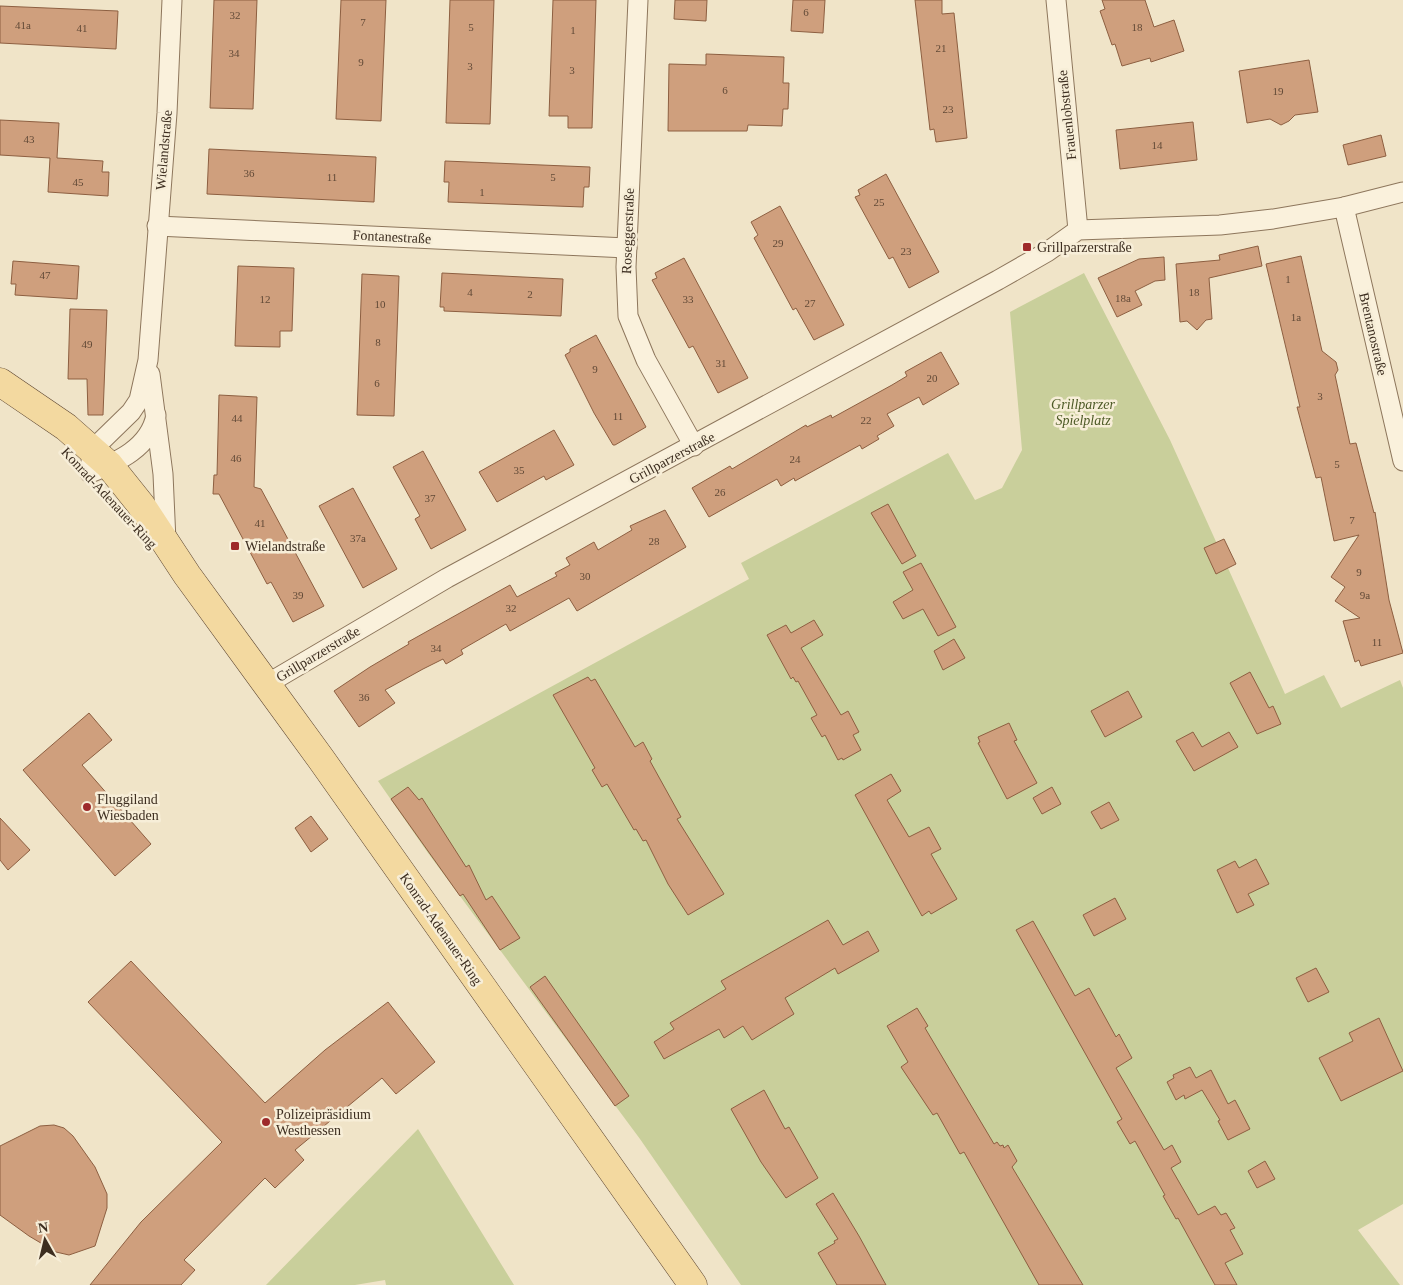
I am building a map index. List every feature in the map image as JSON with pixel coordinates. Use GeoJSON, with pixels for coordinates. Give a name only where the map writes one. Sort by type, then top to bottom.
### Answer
{"type":"FeatureCollection","features":[{"type":"Feature","properties":{"kind":"main road","name":"Konrad-Adenauer-Ring"},"geometry":{"type":"LineString","coordinates":[[7,388],[48,433],[97,463],[141,505],[187,576],[267,684],[693,1285]]}},
{"type":"Feature","properties":{"kind":"main road","name":"Konrad-Adenauer-Ring"},"geometry":{"type":"LineString","coordinates":[[97,463],[120,505],[155,549],[187,576]]}},
{"type":"Feature","properties":{"kind":"street","name":"Wielandstraße"},"geometry":{"type":"LineString","coordinates":[[97,463],[135,407],[144,386],[148,360],[167,113],[172,0]]}},
{"type":"Feature","properties":{"kind":"street","name":"Roseggerstraße"},"geometry":{"type":"LineString","coordinates":[[638,0],[627,248],[626,287],[628,316],[646,360],[694,446]]}},
{"type":"Feature","properties":{"kind":"street","name":"Frauenlobstraße"},"geometry":{"type":"LineString","coordinates":[[1056,0],[1078,230]]}},
{"type":"Feature","properties":{"kind":"street"},"geometry":{"type":"LineString","coordinates":[[1078,230],[1220,225],[1273,219],[1344,207],[1403,192]]}},
{"type":"Feature","properties":{"kind":"street","name":"Brentanostraße"},"geometry":{"type":"LineString","coordinates":[[1344,207],[1403,461]]}},
{"type":"Feature","properties":{"kind":"street","name":"Fontanestraße"},"geometry":{"type":"LineString","coordinates":[[157,226],[627,248]]}},
{"type":"Feature","properties":{"kind":"street","name":"Grillparzerstraße"},"geometry":{"type":"LineString","coordinates":[[267,684],[447,578],[1006,276],[1047,252],[1078,230]]}},
{"type":"Feature","properties":{"kind":"street","name":"Wielandstraße"},"geometry":{"type":"LineString","coordinates":[[148,360],[156,416],[166,541]]}},
{"type":"Feature","properties":{"kind":"street"},"geometry":{"type":"LineString","coordinates":[[97,463],[146,440],[156,416]]}},
{"type":"Feature","properties":{"kind":"green space","name":"Grillparzer Spielplatz"},"geometry":{"type":"Polygon","coordinates":[[[1084,273],[1170,440],[1285,694],[1324,675],[1341,708],[1400,680],[1403,688],[1403,1204],[1358,1230],[1400,1285],[741,1285],[640,1139],[428,853],[378,781],[749,579],[741,563],[948,453],[975,500],[1002,488],[1022,450],[1010,312],[1084,273]]]}},
{"type":"Feature","properties":{"kind":"green space"},"geometry":{"type":"Polygon","coordinates":[[[418,1129],[514,1285],[386,1285],[385,1280],[355,1285],[266,1285],[418,1129]]]}},
{"type":"Feature","properties":{"kind":"building"},"geometry":{"type":"Polygon","coordinates":[[[214,0],[257,0],[253,109],[210,108],[214,0]]]}},
{"type":"Feature","properties":{"kind":"building"},"geometry":{"type":"Polygon","coordinates":[[[341,0],[386,0],[381,121],[336,119],[341,0]]]}},
{"type":"Feature","properties":{"kind":"building"},"geometry":{"type":"Polygon","coordinates":[[[450,0],[494,0],[490,124],[446,123],[450,0]]]}},
{"type":"Feature","properties":{"kind":"building"},"geometry":{"type":"Polygon","coordinates":[[[553,0],[596,0],[592,128],[568,128],[568,116],[549,116],[553,0]]]}},
{"type":"Feature","properties":{"kind":"building"},"geometry":{"type":"Polygon","coordinates":[[[675,0],[707,0],[706,21],[674,19],[675,0]]]}},
{"type":"Feature","properties":{"kind":"building"},"geometry":{"type":"Polygon","coordinates":[[[793,0],[825,0],[823,33],[791,31],[793,0]]]}},
{"type":"Feature","properties":{"kind":"building"},"geometry":{"type":"Polygon","coordinates":[[[915,0],[942,0],[942,14],[954,13],[967,138],[936,142],[934,129],[930,130],[915,0]]]}},
{"type":"Feature","properties":{"kind":"building"},"geometry":{"type":"Polygon","coordinates":[[[1102,0],[1145,0],[1154,27],[1174,20],[1184,51],[1151,62],[1150,58],[1122,66],[1115,44],[1112,45],[1100,11],[1105,9],[1102,0]]]}},
{"type":"Feature","properties":{"kind":"building"},"geometry":{"type":"Polygon","coordinates":[[[0,6],[118,11],[116,49],[0,43],[0,6]]]}},
{"type":"Feature","properties":{"kind":"building"},"geometry":{"type":"Polygon","coordinates":[[[706,54],[784,57],[783,83],[789,83],[788,109],[783,109],[782,126],[748,125],[747,131],[668,131],[669,64],[706,65],[706,54]]]}},
{"type":"Feature","properties":{"kind":"building"},"geometry":{"type":"Polygon","coordinates":[[[1309,60],[1318,112],[1295,115],[1281,125],[1270,119],[1247,123],[1239,71],[1309,60]]]}},
{"type":"Feature","properties":{"kind":"building"},"geometry":{"type":"Polygon","coordinates":[[[0,120],[59,123],[57,158],[103,161],[102,172],[109,172],[108,196],[48,192],[50,158],[0,155],[0,120]]]}},
{"type":"Feature","properties":{"kind":"building"},"geometry":{"type":"Polygon","coordinates":[[[1193,122],[1197,160],[1120,169],[1116,130],[1193,122]]]}},
{"type":"Feature","properties":{"kind":"building"},"geometry":{"type":"Polygon","coordinates":[[[1381,135],[1386,156],[1348,165],[1343,145],[1381,135]]]}},
{"type":"Feature","properties":{"kind":"building"},"geometry":{"type":"Polygon","coordinates":[[[209,149],[376,157],[374,202],[207,194],[209,149]]]}},
{"type":"Feature","properties":{"kind":"building"},"geometry":{"type":"Polygon","coordinates":[[[445,161],[590,167],[589,187],[584,187],[583,207],[448,202],[449,182],[444,182],[445,161]]]}},
{"type":"Feature","properties":{"kind":"building"},"geometry":{"type":"Polygon","coordinates":[[[886,174],[939,272],[909,288],[893,257],[889,259],[855,197],[860,195],[858,190],[886,174]]]}},
{"type":"Feature","properties":{"kind":"building"},"geometry":{"type":"Polygon","coordinates":[[[780,206],[844,325],[814,340],[796,308],[793,310],[754,238],[758,235],[751,222],[780,206]]]}},
{"type":"Feature","properties":{"kind":"building"},"geometry":{"type":"Polygon","coordinates":[[[1258,246],[1262,266],[1209,278],[1212,319],[1206,320],[1197,330],[1187,321],[1180,322],[1176,264],[1220,260],[1219,255],[1258,246]]]}},
{"type":"Feature","properties":{"kind":"building"},"geometry":{"type":"Polygon","coordinates":[[[1301,256],[1322,351],[1336,362],[1338,370],[1335,375],[1350,444],[1356,443],[1375,512],[1389,600],[1403,653],[1361,666],[1359,660],[1355,662],[1343,621],[1360,618],[1335,601],[1345,587],[1331,577],[1359,535],[1334,541],[1321,477],[1316,478],[1297,407],[1300,407],[1266,264],[1301,256]]]}},
{"type":"Feature","properties":{"kind":"building"},"geometry":{"type":"Polygon","coordinates":[[[1164,257],[1165,280],[1155,281],[1135,291],[1142,305],[1117,317],[1098,278],[1139,259],[1164,257]]]}},
{"type":"Feature","properties":{"kind":"building"},"geometry":{"type":"Polygon","coordinates":[[[684,258],[748,378],[718,393],[693,346],[689,348],[652,280],[657,278],[655,273],[684,258]]]}},
{"type":"Feature","properties":{"kind":"building"},"geometry":{"type":"Polygon","coordinates":[[[13,261],[79,266],[77,299],[15,295],[16,284],[11,284],[13,261]]]}},
{"type":"Feature","properties":{"kind":"building"},"geometry":{"type":"Polygon","coordinates":[[[238,266],[294,268],[292,331],[280,331],[280,347],[235,346],[238,266]]]}},
{"type":"Feature","properties":{"kind":"building"},"geometry":{"type":"Polygon","coordinates":[[[442,273],[563,279],[561,316],[444,311],[444,307],[440,307],[442,273]]]}},
{"type":"Feature","properties":{"kind":"building"},"geometry":{"type":"Polygon","coordinates":[[[362,274],[399,276],[394,416],[357,415],[362,274]]]}},
{"type":"Feature","properties":{"kind":"building"},"geometry":{"type":"Polygon","coordinates":[[[70,309],[107,310],[103,415],[88,415],[87,379],[68,379],[70,309]]]}},
{"type":"Feature","properties":{"kind":"building"},"geometry":{"type":"Polygon","coordinates":[[[596,335],[646,427],[615,445],[613,445],[594,413],[565,355],[570,352],[570,349],[596,335]]]}},
{"type":"Feature","properties":{"kind":"building"},"geometry":{"type":"Polygon","coordinates":[[[941,352],[959,384],[923,405],[919,397],[887,414],[894,426],[877,436],[879,439],[862,449],[860,445],[795,481],[794,478],[781,486],[777,479],[709,517],[692,488],[730,466],[732,469],[806,425],[807,427],[831,415],[832,418],[907,376],[905,372],[941,352]]]}},
{"type":"Feature","properties":{"kind":"building"},"geometry":{"type":"Polygon","coordinates":[[[219,395],[257,397],[254,487],[261,489],[324,606],[293,622],[271,582],[267,584],[219,494],[213,494],[214,475],[217,475],[219,395]]]}},
{"type":"Feature","properties":{"kind":"building"},"geometry":{"type":"Polygon","coordinates":[[[554,430],[574,465],[546,480],[544,476],[497,502],[479,472],[554,430]]]}},
{"type":"Feature","properties":{"kind":"building"},"geometry":{"type":"Polygon","coordinates":[[[423,451],[466,530],[431,549],[415,519],[420,516],[393,467],[423,451]]]}},
{"type":"Feature","properties":{"kind":"building"},"geometry":{"type":"Polygon","coordinates":[[[353,488],[397,569],[363,588],[319,506],[353,488]]]}},
{"type":"Feature","properties":{"kind":"building"},"geometry":{"type":"Polygon","coordinates":[[[888,504],[916,556],[902,564],[871,513],[888,504]]]}},
{"type":"Feature","properties":{"kind":"building"},"geometry":{"type":"Polygon","coordinates":[[[665,510],[686,547],[577,611],[569,598],[510,631],[506,624],[461,650],[463,654],[446,664],[443,659],[385,690],[395,703],[359,727],[334,691],[409,644],[408,642],[510,585],[517,597],[557,576],[555,573],[570,565],[566,558],[594,542],[598,550],[632,530],[630,526],[665,510]]]}},
{"type":"Feature","properties":{"kind":"building"},"geometry":{"type":"Polygon","coordinates":[[[1224,539],[1236,564],[1216,574],[1204,548],[1224,539]]]}},
{"type":"Feature","properties":{"kind":"building"},"geometry":{"type":"Polygon","coordinates":[[[921,563],[956,627],[938,636],[923,609],[903,619],[893,602],[913,590],[903,572],[921,563]]]}},
{"type":"Feature","properties":{"kind":"building"},"geometry":{"type":"Polygon","coordinates":[[[814,620],[823,635],[801,648],[841,715],[848,711],[859,732],[853,735],[861,750],[843,760],[842,758],[838,760],[825,735],[822,737],[811,718],[817,715],[798,681],[796,682],[793,677],[791,679],[767,635],[786,625],[791,633],[814,620]]]}},
{"type":"Feature","properties":{"kind":"building"},"geometry":{"type":"Polygon","coordinates":[[[954,639],[965,658],[943,670],[934,651],[954,639]]]}},
{"type":"Feature","properties":{"kind":"building"},"geometry":{"type":"Polygon","coordinates":[[[1250,672],[1269,708],[1273,706],[1281,724],[1257,734],[1230,683],[1250,672]]]}},
{"type":"Feature","properties":{"kind":"building"},"geometry":{"type":"Polygon","coordinates":[[[588,677],[591,681],[595,679],[635,747],[643,742],[652,759],[650,761],[681,817],[677,819],[724,894],[688,915],[668,884],[646,840],[643,841],[636,829],[634,830],[607,784],[602,787],[592,770],[595,768],[553,695],[588,677]]]}},
{"type":"Feature","properties":{"kind":"building"},"geometry":{"type":"Polygon","coordinates":[[[1128,691],[1142,717],[1105,737],[1091,711],[1128,691]]]}},
{"type":"Feature","properties":{"kind":"building","name":"Fluggiland Wiesbaden"},"geometry":{"type":"Polygon","coordinates":[[[89,713],[112,740],[82,765],[151,844],[115,876],[23,770],[89,713]]]}},
{"type":"Feature","properties":{"kind":"building"},"geometry":{"type":"Polygon","coordinates":[[[1009,723],[1017,740],[1014,741],[1037,783],[1007,799],[978,743],[980,742],[978,737],[1009,723]]]}},
{"type":"Feature","properties":{"kind":"building"},"geometry":{"type":"Polygon","coordinates":[[[1193,732],[1202,747],[1229,732],[1238,747],[1194,771],[1176,741],[1193,732]]]}},
{"type":"Feature","properties":{"kind":"building"},"geometry":{"type":"Polygon","coordinates":[[[891,774],[901,791],[887,800],[909,837],[929,827],[941,849],[931,854],[957,899],[931,914],[929,911],[922,916],[855,795],[891,774]]]}},
{"type":"Feature","properties":{"kind":"building"},"geometry":{"type":"Polygon","coordinates":[[[408,787],[419,800],[422,798],[466,867],[469,865],[486,900],[492,896],[520,938],[500,950],[463,894],[460,896],[391,799],[408,787]]]}},
{"type":"Feature","properties":{"kind":"building"},"geometry":{"type":"Polygon","coordinates":[[[1052,787],[1061,804],[1042,814],[1033,798],[1052,787]]]}},
{"type":"Feature","properties":{"kind":"building"},"geometry":{"type":"Polygon","coordinates":[[[1109,802],[1119,820],[1101,829],[1091,812],[1109,802]]]}},
{"type":"Feature","properties":{"kind":"building"},"geometry":{"type":"Polygon","coordinates":[[[311,816],[328,839],[311,852],[295,828],[311,816]]]}},
{"type":"Feature","properties":{"kind":"building"},"geometry":{"type":"Polygon","coordinates":[[[0,818],[30,850],[8,870],[0,860],[0,818]]]}},
{"type":"Feature","properties":{"kind":"building"},"geometry":{"type":"Polygon","coordinates":[[[1256,859],[1269,884],[1248,894],[1254,905],[1237,913],[1217,870],[1235,861],[1239,868],[1256,859]]]}},
{"type":"Feature","properties":{"kind":"building"},"geometry":{"type":"Polygon","coordinates":[[[1115,898],[1126,919],[1094,936],[1083,915],[1115,898]]]}},
{"type":"Feature","properties":{"kind":"building"},"geometry":{"type":"Polygon","coordinates":[[[828,920],[843,945],[868,931],[879,951],[838,974],[835,968],[785,998],[794,1014],[752,1040],[743,1026],[724,1038],[719,1029],[664,1059],[654,1042],[674,1029],[670,1023],[726,989],[721,981],[828,920]]]}},
{"type":"Feature","properties":{"kind":"building"},"geometry":{"type":"Polygon","coordinates":[[[1033,921],[1075,996],[1089,988],[1116,1037],[1119,1034],[1132,1058],[1116,1068],[1164,1150],[1172,1145],[1181,1162],[1171,1168],[1198,1215],[1215,1206],[1221,1215],[1226,1213],[1235,1228],[1230,1230],[1243,1254],[1225,1263],[1237,1285],[1215,1285],[1178,1218],[1176,1219],[1163,1196],[1165,1195],[1135,1141],[1130,1144],[1117,1122],[1122,1119],[1016,930],[1033,921]]]}},
{"type":"Feature","properties":{"kind":"building","name":"Polizeipräsidium Westhessen"},"geometry":{"type":"Polygon","coordinates":[[[131,961],[265,1103],[325,1050],[388,1002],[435,1062],[396,1094],[382,1078],[295,1150],[304,1160],[275,1188],[265,1178],[184,1260],[195,1270],[181,1285],[90,1285],[141,1222],[222,1142],[88,1002],[131,961]]]}},
{"type":"Feature","properties":{"kind":"building"},"geometry":{"type":"Polygon","coordinates":[[[1316,968],[1329,992],[1308,1002],[1296,978],[1316,968]]]}},
{"type":"Feature","properties":{"kind":"building"},"geometry":{"type":"Polygon","coordinates":[[[545,976],[629,1096],[615,1106],[530,987],[545,976]]]}},
{"type":"Feature","properties":{"kind":"building"},"geometry":{"type":"Polygon","coordinates":[[[917,1008],[928,1026],[925,1028],[994,1144],[997,1142],[1000,1146],[1003,1145],[1004,1148],[1008,1145],[1017,1161],[1012,1167],[1083,1285],[1039,1285],[964,1152],[960,1154],[937,1113],[933,1115],[901,1067],[908,1062],[887,1026],[917,1008]]]}},
{"type":"Feature","properties":{"kind":"building"},"geometry":{"type":"Polygon","coordinates":[[[1379,1018],[1403,1071],[1341,1101],[1319,1058],[1353,1041],[1349,1033],[1379,1018]]]}},
{"type":"Feature","properties":{"kind":"building"},"geometry":{"type":"Polygon","coordinates":[[[1190,1067],[1196,1078],[1211,1070],[1228,1104],[1235,1100],[1250,1129],[1228,1140],[1218,1121],[1220,1120],[1202,1090],[1185,1099],[1184,1095],[1176,1100],[1167,1082],[1174,1078],[1173,1075],[1190,1067]]]}},
{"type":"Feature","properties":{"kind":"building"},"geometry":{"type":"Polygon","coordinates":[[[764,1090],[785,1129],[789,1127],[818,1178],[786,1198],[761,1162],[731,1109],[764,1090]]]}},
{"type":"Feature","properties":{"kind":"building"},"geometry":{"type":"Polygon","coordinates":[[[54,1125],[64,1128],[73,1136],[95,1167],[107,1194],[107,1208],[95,1246],[69,1255],[56,1252],[29,1236],[0,1215],[0,1146],[40,1126],[54,1125]]]}},
{"type":"Feature","properties":{"kind":"building"},"geometry":{"type":"Polygon","coordinates":[[[1265,1161],[1275,1179],[1257,1188],[1248,1171],[1265,1161]]]}},
{"type":"Feature","properties":{"kind":"building"},"geometry":{"type":"Polygon","coordinates":[[[833,1193],[886,1285],[837,1285],[818,1253],[835,1243],[834,1241],[838,1239],[816,1204],[833,1193]]]}},
{"type":"Feature","properties":{"kind":"place","name":"Grillparzerstraße"},"geometry":{"type":"Point","coordinates":[1027,247]}},
{"type":"Feature","properties":{"kind":"place","name":"Wielandstraße"},"geometry":{"type":"Point","coordinates":[235,546]}},
{"type":"Feature","properties":{"kind":"place","name":"Fluggiland Wiesbaden"},"geometry":{"type":"Point","coordinates":[87,807]}},
{"type":"Feature","properties":{"kind":"place","name":"Polizeipräsidium Westhessen"},"geometry":{"type":"Point","coordinates":[266,1122]}}]}
